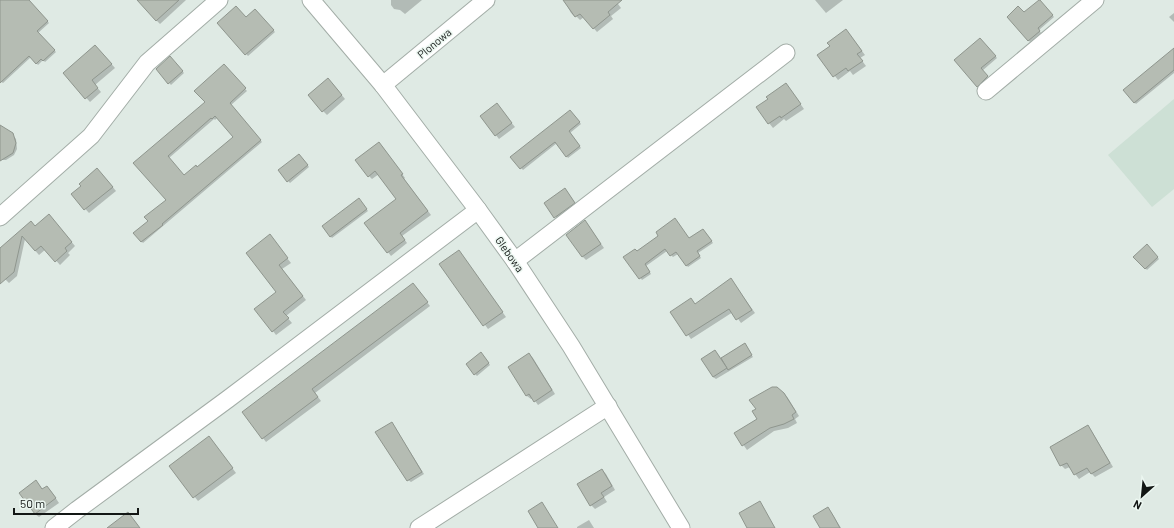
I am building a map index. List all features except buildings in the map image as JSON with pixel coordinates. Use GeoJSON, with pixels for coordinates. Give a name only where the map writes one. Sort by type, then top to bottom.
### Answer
{"type":"FeatureCollection","features":[{"type":"Feature","properties":{"kind":"street"},"geometry":{"type":"LineString","coordinates":[[0,217],[91,136],[147,63],[219,0]]}},
{"type":"Feature","properties":{"kind":"street","name":"Glebowa"},"geometry":{"type":"LineString","coordinates":[[311,0],[383,85],[515,261],[571,346],[681,528]]}},
{"type":"Feature","properties":{"kind":"street","name":"Plonowa"},"geometry":{"type":"LineString","coordinates":[[383,85],[486,0]]}},
{"type":"Feature","properties":{"kind":"street"},"geometry":{"type":"LineString","coordinates":[[986,90],[1095,0]]}},
{"type":"Feature","properties":{"kind":"street"},"geometry":{"type":"LineString","coordinates":[[515,261],[786,52]]}},
{"type":"Feature","properties":{"kind":"street"},"geometry":{"type":"LineString","coordinates":[[54,528],[387,280],[478,210]]}},
{"type":"Feature","properties":{"kind":"street"},"geometry":{"type":"LineString","coordinates":[[419,528],[608,406]]}},
{"type":"Feature","properties":{"kind":"shaded area"},"geometry":{"type":"Polygon","coordinates":[[[1174,99],[1174,189],[1152,207],[1108,155],[1174,99]]]}}]}
